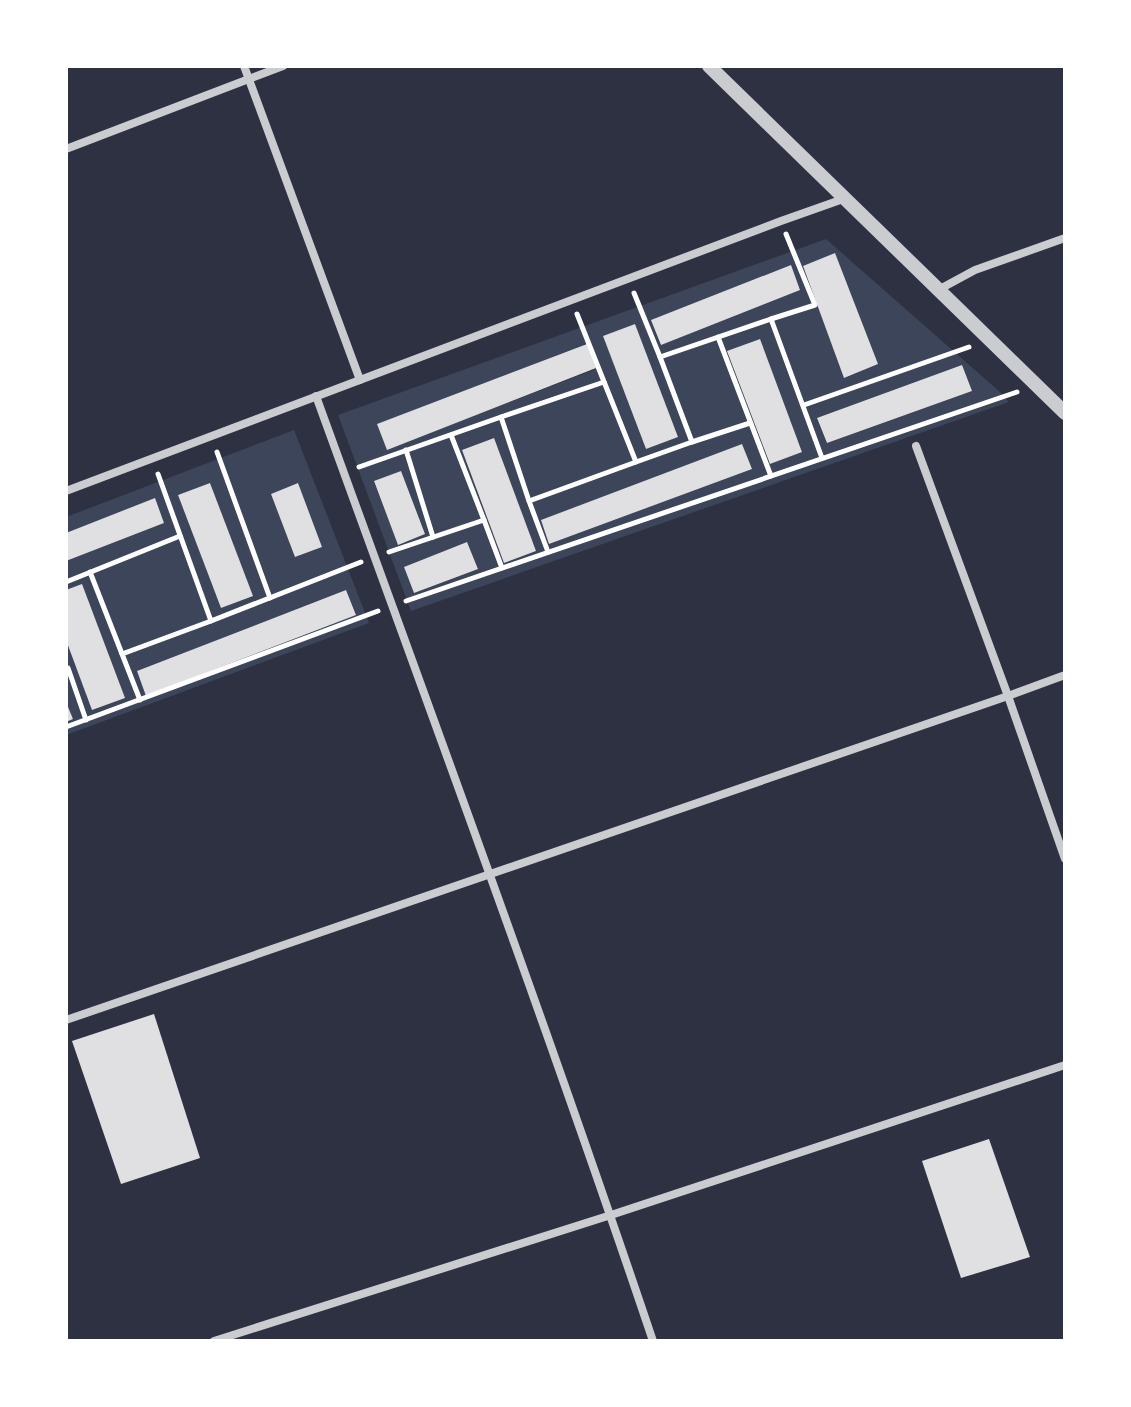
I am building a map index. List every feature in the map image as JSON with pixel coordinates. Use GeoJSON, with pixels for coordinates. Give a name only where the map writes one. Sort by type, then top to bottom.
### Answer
{"type":"FeatureCollection","features":[{"type":"Feature","properties":{"kind":"street"},"geometry":{"type":"LineString","coordinates":[[244,66],[360,380]]}},
{"type":"Feature","properties":{"kind":"street"},"geometry":{"type":"LineString","coordinates":[[66,149],[283,66]]}},
{"type":"Feature","properties":{"kind":"street"},"geometry":{"type":"LineString","coordinates":[[709,66],[1065,413]]}},
{"type":"Feature","properties":{"kind":"street"},"geometry":{"type":"LineString","coordinates":[[66,491],[846,198]]}},
{"type":"Feature","properties":{"kind":"street"},"geometry":{"type":"LineString","coordinates":[[937,290],[975,270],[1065,238]]}},
{"type":"Feature","properties":{"kind":"street"},"geometry":{"type":"LineString","coordinates":[[316,396],[611,1215],[653,1341]]}},
{"type":"Feature","properties":{"kind":"street"},"geometry":{"type":"LineString","coordinates":[[916,446],[1065,859]]}},
{"type":"Feature","properties":{"kind":"street"},"geometry":{"type":"LineString","coordinates":[[66,1020],[1065,675]]}},
{"type":"Feature","properties":{"kind":"street"},"geometry":{"type":"LineString","coordinates":[[214,1341],[611,1215],[1065,1065]]}},
{"type":"Feature","properties":{"kind":"path"},"geometry":{"type":"LineString","coordinates":[[660,357],[815,305],[781,221]]}},
{"type":"Feature","properties":{"kind":"path"},"geometry":{"type":"LineString","coordinates":[[629,278],[692,442]]}},
{"type":"Feature","properties":{"kind":"path"},"geometry":{"type":"LineString","coordinates":[[572,299],[636,462]]}},
{"type":"Feature","properties":{"kind":"path"},"geometry":{"type":"LineString","coordinates":[[771,319],[822,458]]}},
{"type":"Feature","properties":{"kind":"path"},"geometry":{"type":"LineString","coordinates":[[718,337],[771,476]]}},
{"type":"Feature","properties":{"kind":"path"},"geometry":{"type":"LineString","coordinates":[[804,405],[988,340]]}},
{"type":"Feature","properties":{"kind":"path"},"geometry":{"type":"LineString","coordinates":[[344,473],[604,382]]}},
{"type":"Feature","properties":{"kind":"path"},"geometry":{"type":"LineString","coordinates":[[66,727],[392,606],[1037,386]]}},
{"type":"Feature","properties":{"kind":"path"},"geometry":{"type":"LineString","coordinates":[[501,417],[548,552]]}},
{"type":"Feature","properties":{"kind":"path"},"geometry":{"type":"LineString","coordinates":[[529,501],[750,423]]}},
{"type":"Feature","properties":{"kind":"path"},"geometry":{"type":"LineString","coordinates":[[451,435],[502,568]]}},
{"type":"Feature","properties":{"kind":"path"},"geometry":{"type":"LineString","coordinates":[[212,436],[270,598]]}},
{"type":"Feature","properties":{"kind":"path"},"geometry":{"type":"LineString","coordinates":[[406,450],[433,537]]}},
{"type":"Feature","properties":{"kind":"path"},"geometry":{"type":"LineString","coordinates":[[152,458],[211,621]]}},
{"type":"Feature","properties":{"kind":"path"},"geometry":{"type":"LineString","coordinates":[[122,654],[374,557],[484,520]]}},
{"type":"Feature","properties":{"kind":"path"},"geometry":{"type":"LineString","coordinates":[[66,582],[180,536]]}},
{"type":"Feature","properties":{"kind":"path"},"geometry":{"type":"LineString","coordinates":[[90,572],[140,700]]}},
{"type":"Feature","properties":{"kind":"path"},"geometry":{"type":"LineString","coordinates":[[67,666],[86,720]]}},
{"type":"Feature","properties":{"kind":"shaded area"},"geometry":{"type":"Polygon","coordinates":[[[826,239],[1009,402],[411,611],[338,415],[826,239]],[[835,254],[803,266],[845,378],[878,364],[835,254]],[[635,324],[603,336],[646,449],[678,437],[635,324]],[[759,339],[728,351],[771,464],[802,451],[759,339]],[[586,344],[378,424],[387,449],[596,369],[586,344]],[[972,391],[817,419],[827,443],[972,391]],[[493,438],[462,450],[504,563],[536,551],[493,438]],[[742,444],[542,520],[549,544],[751,469],[742,444]],[[401,471],[374,482],[398,544],[425,534],[401,471]],[[467,542],[404,567],[414,593],[478,568],[467,542]]]}},
{"type":"Feature","properties":{"kind":"shaded area"},"geometry":{"type":"Polygon","coordinates":[[[294,430],[369,623],[66,735],[66,722],[73,719],[66,701],[66,561],[164,523],[154,499],[66,533],[66,517],[294,430]],[[210,483],[178,495],[221,608],[252,596],[210,483]],[[298,483],[271,494],[296,557],[322,547],[298,483]],[[346,590],[137,671],[146,695],[356,614],[346,590]]]}},
{"type":"Feature","properties":{"kind":"building"},"geometry":{"type":"Polygon","coordinates":[[[835,253],[878,364],[844,378],[803,266],[835,253]]]}},
{"type":"Feature","properties":{"kind":"building"},"geometry":{"type":"Polygon","coordinates":[[[791,265],[800,290],[661,345],[651,320],[791,265]]]}},
{"type":"Feature","properties":{"kind":"building"},"geometry":{"type":"Polygon","coordinates":[[[635,324],[678,437],[646,449],[603,336],[635,324]]]}},
{"type":"Feature","properties":{"kind":"building"},"geometry":{"type":"Polygon","coordinates":[[[760,339],[802,452],[770,464],[727,351],[760,339]]]}},
{"type":"Feature","properties":{"kind":"building"},"geometry":{"type":"Polygon","coordinates":[[[587,344],[596,368],[387,450],[377,424],[587,344]]]}},
{"type":"Feature","properties":{"kind":"building"},"geometry":{"type":"Polygon","coordinates":[[[962,365],[972,391],[827,443],[817,418],[962,365]]]}},
{"type":"Feature","properties":{"kind":"building"},"geometry":{"type":"Polygon","coordinates":[[[494,438],[536,551],[504,563],[462,450],[494,438]]]}},
{"type":"Feature","properties":{"kind":"building"},"geometry":{"type":"Polygon","coordinates":[[[742,444],[752,469],[549,544],[541,520],[742,444]]]}},
{"type":"Feature","properties":{"kind":"building"},"geometry":{"type":"Polygon","coordinates":[[[401,471],[425,534],[398,545],[374,481],[401,471]]]}},
{"type":"Feature","properties":{"kind":"building"},"geometry":{"type":"Polygon","coordinates":[[[210,483],[253,596],[221,608],[178,495],[210,483]]]}},
{"type":"Feature","properties":{"kind":"building"},"geometry":{"type":"Polygon","coordinates":[[[298,483],[322,547],[295,557],[271,494],[298,483]]]}},
{"type":"Feature","properties":{"kind":"building"},"geometry":{"type":"Polygon","coordinates":[[[155,498],[164,523],[66,561],[66,533],[155,498]]]}},
{"type":"Feature","properties":{"kind":"building"},"geometry":{"type":"Polygon","coordinates":[[[467,542],[478,569],[414,593],[404,567],[467,542]]]}},
{"type":"Feature","properties":{"kind":"building"},"geometry":{"type":"Polygon","coordinates":[[[82,584],[125,698],[92,710],[66,640],[66,590],[82,584]]]}},
{"type":"Feature","properties":{"kind":"building"},"geometry":{"type":"Polygon","coordinates":[[[346,590],[356,615],[146,696],[137,671],[346,590]]]}},
{"type":"Feature","properties":{"kind":"building"},"geometry":{"type":"Polygon","coordinates":[[[66,702],[73,719],[66,722],[66,702]]]}},
{"type":"Feature","properties":{"kind":"building"},"geometry":{"type":"Polygon","coordinates":[[[154,1014],[200,1158],[121,1184],[72,1041],[154,1014]]]}},
{"type":"Feature","properties":{"kind":"building"},"geometry":{"type":"Polygon","coordinates":[[[989,1139],[1030,1257],[961,1278],[922,1161],[989,1139]]]}}]}
